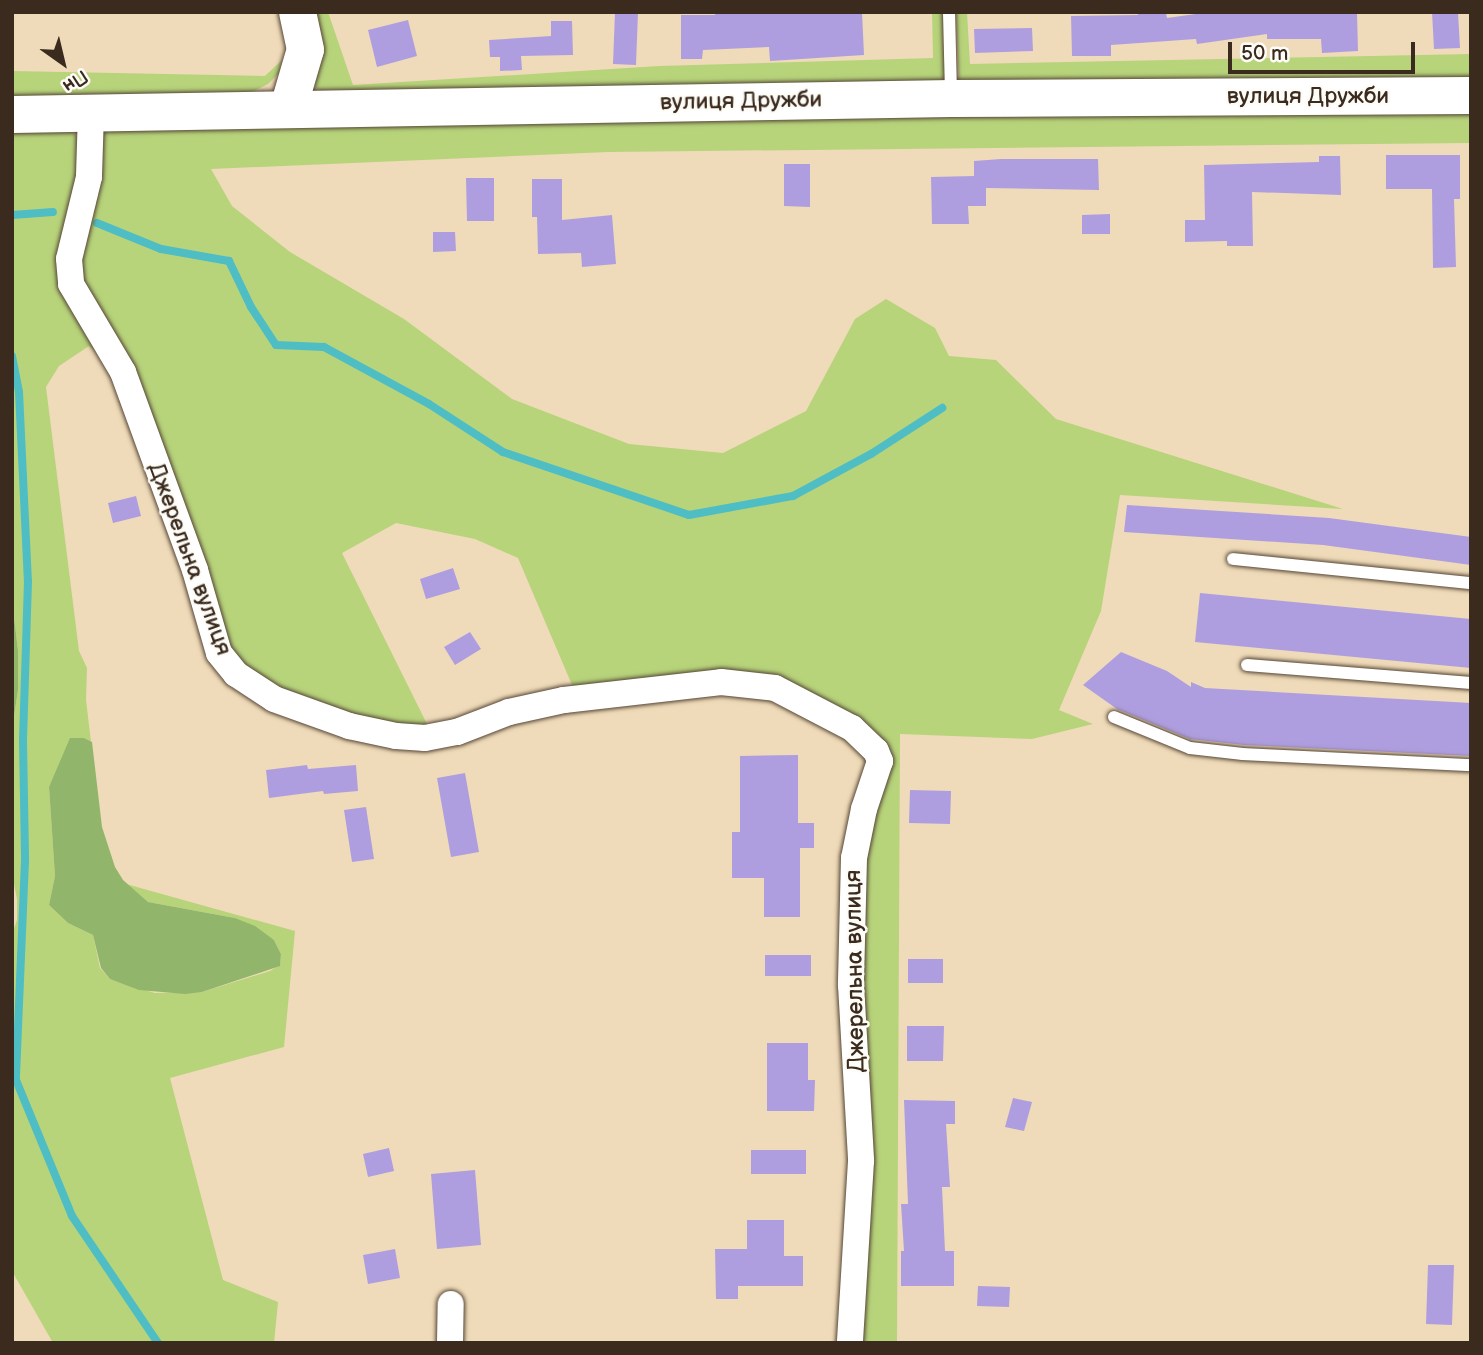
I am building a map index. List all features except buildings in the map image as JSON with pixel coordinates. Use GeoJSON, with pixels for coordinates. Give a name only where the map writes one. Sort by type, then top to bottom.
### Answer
{"type":"FeatureCollection","features":[{"type":"Feature","properties":{"kind":"street"},"geometry":{"type":"LineString","coordinates":[[288,107],[305,49],[298,12]]}},
{"type":"Feature","properties":{"kind":"street","name":"вулиця Дружби"},"geometry":{"type":"LineString","coordinates":[[12,114],[288,107],[1471,95]]}},
{"type":"Feature","properties":{"kind":"street","name":"Джерельна вулиця"},"geometry":{"type":"LineString","coordinates":[[91,112],[89,177],[69,259],[71,284],[123,372],[195,570],[219,653],[236,674],[274,699],[349,726],[396,736],[425,738],[457,732],[509,712],[564,700],[721,682],[775,688],[852,728],[876,751],[880,761],[864,809],[854,858],[850,985],[861,1161],[850,1343]]}},
{"type":"Feature","properties":{"kind":"street"},"geometry":{"type":"LineString","coordinates":[[450,1343],[451,1304]]}},
{"type":"Feature","properties":{"kind":"lane"},"geometry":{"type":"LineString","coordinates":[[949,12],[951,99]]}},
{"type":"Feature","properties":{"kind":"lane"},"geometry":{"type":"LineString","coordinates":[[1233,559],[1471,583]]}},
{"type":"Feature","properties":{"kind":"lane"},"geometry":{"type":"LineString","coordinates":[[1247,665],[1471,683]]}},
{"type":"Feature","properties":{"kind":"lane"},"geometry":{"type":"LineString","coordinates":[[1114,717],[1190,748],[1243,754],[1471,765]]}},
{"type":"Feature","properties":{"kind":"green space"},"geometry":{"type":"Polygon","coordinates":[[[310,12],[328,12],[353,85],[659,66],[933,58],[932,12],[943,12],[946,85],[319,93],[314,83],[310,12]]]}},
{"type":"Feature","properties":{"kind":"green space"},"geometry":{"type":"Polygon","coordinates":[[[956,12],[967,12],[970,64],[1471,54],[1471,80],[959,83],[956,12]]]}},
{"type":"Feature","properties":{"kind":"green space"},"geometry":{"type":"Polygon","coordinates":[[[282,60],[279,73],[268,84],[244,96],[12,96],[12,71],[265,76],[282,60]]]}},
{"type":"Feature","properties":{"kind":"green space"},"geometry":{"type":"Polygon","coordinates":[[[1471,105],[1471,143],[608,152],[211,169],[232,206],[290,252],[404,319],[512,399],[629,444],[723,453],[806,411],[855,319],[886,299],[935,328],[949,356],[996,360],[1056,419],[1343,509],[1120,495],[1101,611],[1059,710],[1093,724],[1032,739],[900,734],[897,1343],[858,1343],[861,860],[886,763],[798,693],[575,692],[518,558],[475,539],[396,523],[342,553],[427,724],[390,725],[285,693],[228,658],[80,279],[81,243],[105,127],[1471,105]]]}},
{"type":"Feature","properties":{"kind":"green space"},"geometry":{"type":"Polygon","coordinates":[[[12,121],[64,123],[78,138],[83,154],[66,250],[111,363],[89,346],[59,366],[46,387],[79,651],[87,668],[86,700],[91,742],[84,738],[58,769],[49,787],[55,876],[49,905],[68,923],[93,935],[100,968],[110,979],[155,993],[202,992],[270,971],[280,965],[281,954],[274,940],[235,918],[148,902],[126,884],[295,931],[284,1047],[170,1078],[223,1280],[278,1302],[274,1343],[53,1343],[12,1271],[12,934],[17,920],[17,899],[12,874],[12,730],[18,690],[18,650],[12,601],[12,121]]]}},
{"type":"Feature","properties":{"kind":"green space"},"geometry":{"type":"Polygon","coordinates":[[[12,601],[18,650],[18,690],[12,730],[12,601]]]}},
{"type":"Feature","properties":{"kind":"green space"},"geometry":{"type":"Polygon","coordinates":[[[70,738],[84,738],[92,742],[102,827],[115,867],[123,880],[148,902],[235,918],[255,926],[274,940],[281,954],[280,966],[202,992],[185,994],[139,990],[110,979],[101,968],[93,935],[68,923],[49,905],[55,876],[49,787],[70,738]]]}},
{"type":"Feature","properties":{"kind":"waterway"},"geometry":{"type":"LineString","coordinates":[[12,215],[53,212]]}},
{"type":"Feature","properties":{"kind":"waterway"},"geometry":{"type":"LineString","coordinates":[[97,223],[161,249],[229,261],[251,307],[276,345],[324,347],[429,404],[503,452],[689,515],[793,496],[871,454],[942,408]]}},
{"type":"Feature","properties":{"kind":"waterway"},"geometry":{"type":"LineString","coordinates":[[12,356],[19,392],[28,581],[23,741],[25,861],[16,1080],[72,1216],[158,1343]]}}]}
